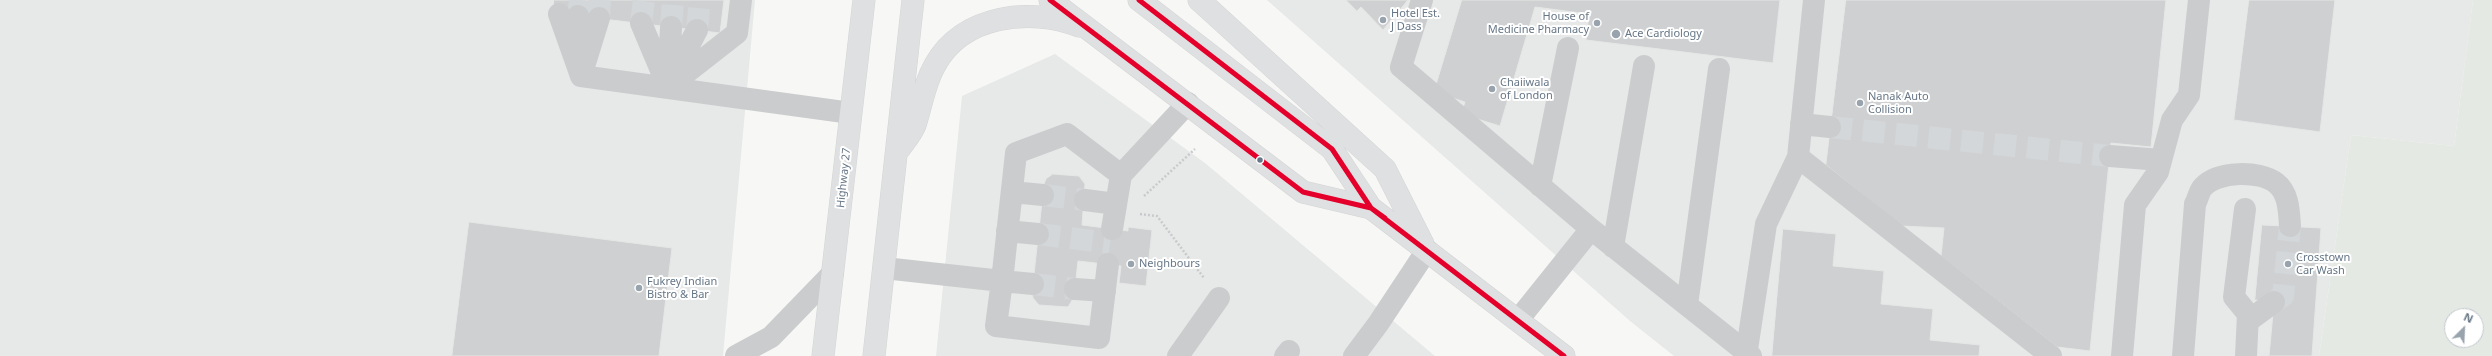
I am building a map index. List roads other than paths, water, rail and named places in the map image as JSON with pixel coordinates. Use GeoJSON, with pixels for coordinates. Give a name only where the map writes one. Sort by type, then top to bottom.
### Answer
{"type":"FeatureCollection","features":[{"type":"Feature","properties":{"kind":"main road","name":"Highway 27"},"geometry":{"type":"LineString","coordinates":[[823,356],[863,0]]}},
{"type":"Feature","properties":{"kind":"main road"},"geometry":{"type":"LineString","coordinates":[[874,356],[914,0]]}},
{"type":"Feature","properties":{"kind":"main road"},"geometry":{"type":"LineString","coordinates":[[1050,0],[1188,103],[1303,192],[1371,208]]}},
{"type":"Feature","properties":{"kind":"main road"},"geometry":{"type":"LineString","coordinates":[[1139,0],[1332,149],[1371,208],[1564,356]]}},
{"type":"Feature","properties":{"kind":"main road"},"geometry":{"type":"LineString","coordinates":[[1199,0],[1385,169],[1427,250]]}},
{"type":"Feature","properties":{"kind":"main road"},"geometry":{"type":"LineString","coordinates":[[896,154],[914,126],[924,88],[936,63],[951,44],[972,28],[991,20],[1025,16],[1055,19],[1089,30]]}},
{"type":"Feature","properties":{"kind":"lane"},"geometry":{"type":"LineString","coordinates":[[668,86],[737,33],[741,0]]}},
{"type":"Feature","properties":{"kind":"lane"},"geometry":{"type":"LineString","coordinates":[[1422,0],[1401,67],[1591,229],[1748,355]]}},
{"type":"Feature","properties":{"kind":"lane"},"geometry":{"type":"LineString","coordinates":[[1748,355],[1766,224],[1798,157],[1814,0]]}},
{"type":"Feature","properties":{"kind":"lane"},"geometry":{"type":"LineString","coordinates":[[2122,356],[2135,205],[2158,172],[2172,120],[2189,94],[2198,0]]}},
{"type":"Feature","properties":{"kind":"lane"},"geometry":{"type":"LineString","coordinates":[[581,76],[578,16],[581,76]]}},
{"type":"Feature","properties":{"kind":"lane"},"geometry":{"type":"LineString","coordinates":[[641,24],[668,86]]}},
{"type":"Feature","properties":{"kind":"lane"},"geometry":{"type":"LineString","coordinates":[[668,86],[671,27]]}},
{"type":"Feature","properties":{"kind":"lane"},"geometry":{"type":"LineString","coordinates":[[668,86],[697,30]]}},
{"type":"Feature","properties":{"kind":"lane"},"geometry":{"type":"LineString","coordinates":[[1540,186],[1568,48]]}},
{"type":"Feature","properties":{"kind":"lane"},"geometry":{"type":"LineString","coordinates":[[1613,246],[1644,66]]}},
{"type":"Feature","properties":{"kind":"lane"},"geometry":{"type":"LineString","coordinates":[[1687,305],[1719,69]]}},
{"type":"Feature","properties":{"kind":"lane"},"geometry":{"type":"LineString","coordinates":[[581,76],[668,86],[851,113]]}},
{"type":"Feature","properties":{"kind":"lane"},"geometry":{"type":"LineString","coordinates":[[1121,175],[1188,103]]}},
{"type":"Feature","properties":{"kind":"lane"},"geometry":{"type":"LineString","coordinates":[[1801,124],[1830,127]]}},
{"type":"Feature","properties":{"kind":"lane"},"geometry":{"type":"LineString","coordinates":[[1108,264],[1099,338],[996,326],[1016,153],[1067,134],[1121,175],[1126,208],[1112,229]]}},
{"type":"Feature","properties":{"kind":"lane"},"geometry":{"type":"LineString","coordinates":[[2110,156],[2161,160]]}},
{"type":"Feature","properties":{"kind":"lane"},"geometry":{"type":"LineString","coordinates":[[1798,157],[2051,356]]}},
{"type":"Feature","properties":{"kind":"lane"},"geometry":{"type":"LineString","coordinates":[[2183,356],[2195,204],[2203,187],[2216,178],[2233,174],[2255,175],[2276,183],[2289,204],[2290,226]]}},
{"type":"Feature","properties":{"kind":"lane"},"geometry":{"type":"LineString","coordinates":[[1012,192],[1043,195]]}},
{"type":"Feature","properties":{"kind":"lane"},"geometry":{"type":"LineString","coordinates":[[1085,200],[1126,208]]}},
{"type":"Feature","properties":{"kind":"lane"},"geometry":{"type":"LineString","coordinates":[[2245,209],[2234,297],[2248,314],[2246,356]]}},
{"type":"Feature","properties":{"kind":"lane"},"geometry":{"type":"LineString","coordinates":[[1518,320],[1591,229]]}},
{"type":"Feature","properties":{"kind":"lane"},"geometry":{"type":"LineString","coordinates":[[1008,231],[1038,234]]}},
{"type":"Feature","properties":{"kind":"lane"},"geometry":{"type":"LineString","coordinates":[[1354,356],[1378,324],[1427,250]]}},
{"type":"Feature","properties":{"kind":"lane"},"geometry":{"type":"LineString","coordinates":[[884,268],[1033,284]]}},
{"type":"Feature","properties":{"kind":"lane"},"geometry":{"type":"LineString","coordinates":[[736,356],[771,337],[833,273]]}},
{"type":"Feature","properties":{"kind":"lane"},"geometry":{"type":"LineString","coordinates":[[1075,289],[1105,291]]}},
{"type":"Feature","properties":{"kind":"lane"},"geometry":{"type":"LineString","coordinates":[[1178,356],[1219,298]]}},
{"type":"Feature","properties":{"kind":"lane"},"geometry":{"type":"LineString","coordinates":[[2248,321],[2274,302]]}},
{"type":"Feature","properties":{"kind":"tunnel"},"geometry":{"type":"LineString","coordinates":[[578,16],[580,0]]}},
{"type":"Feature","properties":{"kind":"tunnel"},"geometry":{"type":"LineString","coordinates":[[599,18],[600,0]]}},
{"type":"Feature","properties":{"kind":"tunnel"},"geometry":{"type":"LineString","coordinates":[[641,23],[644,0]]}},
{"type":"Feature","properties":{"kind":"tunnel"},"geometry":{"type":"LineString","coordinates":[[671,27],[673,0]]}},
{"type":"Feature","properties":{"kind":"tunnel"},"geometry":{"type":"LineString","coordinates":[[697,30],[700,0]]}},
{"type":"Feature","properties":{"kind":"tunnel"},"geometry":{"type":"LineString","coordinates":[[1830,127],[2110,156]]}},
{"type":"Feature","properties":{"kind":"tunnel"},"geometry":{"type":"LineString","coordinates":[[1043,195],[1085,200]]}},
{"type":"Feature","properties":{"kind":"tunnel"},"geometry":{"type":"LineString","coordinates":[[2274,302],[2283,296],[2290,226]]}},
{"type":"Feature","properties":{"kind":"tunnel"},"geometry":{"type":"LineString","coordinates":[[1038,234],[1110,243]]}},
{"type":"Feature","properties":{"kind":"tunnel"},"geometry":{"type":"LineString","coordinates":[[1033,284],[1075,289]]}},
{"type":"Feature","properties":{"kind":"place","name":"Hotel Est. J Dass"},"geometry":{"type":"Point","coordinates":[1383,20]}},
{"type":"Feature","properties":{"kind":"place","name":"House of Medicine Pharmacy"},"geometry":{"type":"Point","coordinates":[1597,23]}},
{"type":"Feature","properties":{"kind":"place","name":"Ace Cardiology"},"geometry":{"type":"Point","coordinates":[1616,34]}},
{"type":"Feature","properties":{"kind":"place","name":"Chaiiwala of London"},"geometry":{"type":"Point","coordinates":[1492,89]}},
{"type":"Feature","properties":{"kind":"place","name":"Nanak Auto Collision"},"geometry":{"type":"Point","coordinates":[1860,103]}},
{"type":"Feature","properties":{"kind":"place","name":"Neighbours"},"geometry":{"type":"Point","coordinates":[1131,264]}},
{"type":"Feature","properties":{"kind":"place","name":"Crosstown Car Wash"},"geometry":{"type":"Point","coordinates":[2288,264]}},
{"type":"Feature","properties":{"kind":"place","name":"Fukrey Indian Bistro & Bar"},"geometry":{"type":"Point","coordinates":[639,288]}}]}
